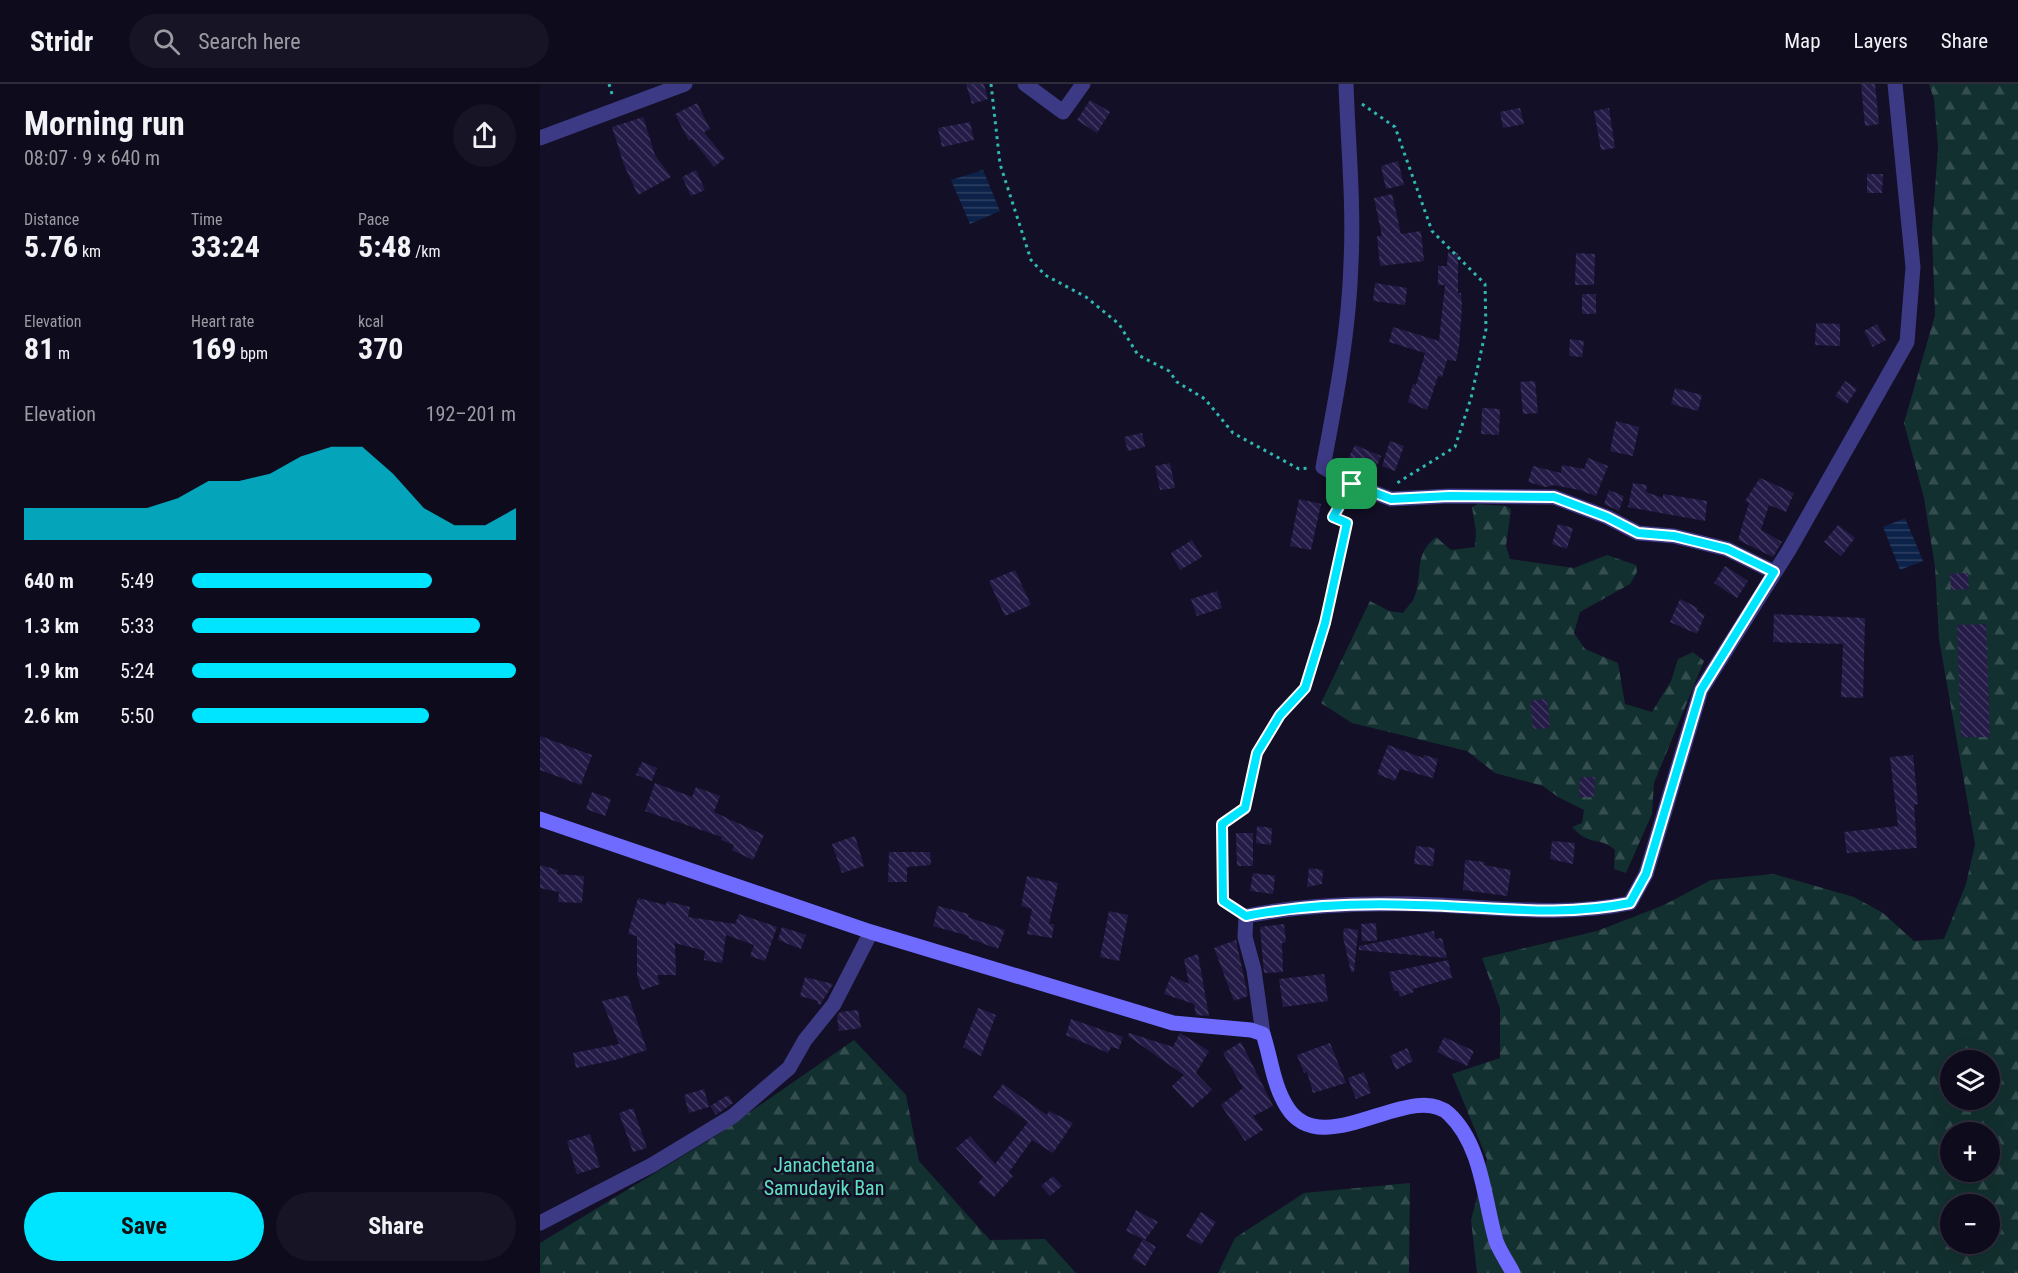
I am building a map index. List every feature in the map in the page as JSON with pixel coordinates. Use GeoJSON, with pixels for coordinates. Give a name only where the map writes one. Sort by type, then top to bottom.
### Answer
{"type":"FeatureCollection","features":[{"type":"Feature","properties":{"kind":"street"},"geometry":{"type":"LineString","coordinates":[[540,138],[685,84]]}},
{"type":"Feature","properties":{"kind":"street"},"geometry":{"type":"LineString","coordinates":[[1025,84],[1063,112],[1083,84]]}},
{"type":"Feature","properties":{"kind":"street"},"geometry":{"type":"LineString","coordinates":[[1513,1273],[1497,1243],[1482,1179],[1470,1148],[1460,1127],[1449,1113],[1438,1106],[1413,1106],[1349,1124],[1314,1125],[1300,1121],[1287,1108],[1271,1069],[1263,1034],[1254,970],[1245,937],[1246,916],[1316,905],[1416,904],[1572,912],[1630,903],[1646,874],[1701,690],[1789,550],[1907,342],[1913,267],[1895,84]]}},
{"type":"Feature","properties":{"kind":"street"},"geometry":{"type":"LineString","coordinates":[[1346,88],[1351,182],[1351,263],[1343,362],[1323,467],[1352,484],[1391,499],[1449,496],[1554,497],[1607,517],[1638,533],[1674,536],[1727,549],[1774,572]]}},
{"type":"Feature","properties":{"kind":"street"},"geometry":{"type":"LineString","coordinates":[[540,819],[871,932],[1173,1023],[1251,1030],[1263,1034]]}},
{"type":"Feature","properties":{"kind":"street"},"geometry":{"type":"LineString","coordinates":[[540,1223],[652,1165],[733,1116],[789,1068],[805,1040],[834,1004],[871,932]]}},
{"type":"Feature","properties":{"kind":"path"},"geometry":{"type":"LineString","coordinates":[[991,84],[1000,164],[1031,260],[1045,275],[1086,297],[1119,324],[1138,355],[1168,371],[1177,382],[1205,399],[1233,433],[1299,469],[1323,467]]}},
{"type":"Feature","properties":{"kind":"path"},"geometry":{"type":"LineString","coordinates":[[1346,88],[1395,127],[1432,231],[1485,284],[1486,329],[1471,398],[1455,447],[1437,460],[1398,480],[1391,499]]}},
{"type":"Feature","properties":{"kind":"path"},"geometry":{"type":"LineString","coordinates":[[1246,916],[1223,901],[1222,824],[1245,808],[1257,753],[1280,715],[1305,688],[1325,623],[1347,523],[1333,517],[1352,484]]}},
{"type":"Feature","properties":{"kind":"green space"},"geometry":{"type":"Polygon","coordinates":[[[1929,84],[2018,84],[2018,1273],[1477,1273],[1471,1220],[1487,1159],[1452,1074],[1500,1058],[1500,1008],[1482,958],[1597,931],[1664,905],[1711,880],[1774,874],[1854,897],[1883,913],[1914,941],[1944,939],[1966,884],[1975,844],[1939,639],[1935,567],[1924,498],[1904,423],[1935,315],[1932,231],[1938,148],[1934,99],[1929,84]]]}},
{"type":"Feature","properties":{"kind":"green space"},"geometry":{"type":"Polygon","coordinates":[[[1478,504],[1506,506],[1511,509],[1506,546],[1510,559],[1574,568],[1607,555],[1636,565],[1637,572],[1630,584],[1580,612],[1574,633],[1585,649],[1618,663],[1625,704],[1652,712],[1671,681],[1678,659],[1693,652],[1704,661],[1654,783],[1652,814],[1626,873],[1614,869],[1615,850],[1604,843],[1589,840],[1572,827],[1582,823],[1584,810],[1558,797],[1543,786],[1495,773],[1467,751],[1352,723],[1321,703],[1370,601],[1389,611],[1403,613],[1412,602],[1417,590],[1424,551],[1436,537],[1451,550],[1475,547],[1476,532],[1472,507],[1478,504]]]}},
{"type":"Feature","properties":{"kind":"green space","name":"Janachetana Samudayik Ban"},"geometry":{"type":"Polygon","coordinates":[[[854,1040],[906,1095],[919,1161],[990,1240],[1045,1239],[1076,1273],[540,1273],[540,1243],[714,1137],[854,1040]]]}},
{"type":"Feature","properties":{"kind":"green space"},"geometry":{"type":"Polygon","coordinates":[[[1410,1183],[1409,1273],[1218,1273],[1235,1238],[1304,1193],[1410,1183]]]}},
{"type":"Feature","properties":{"kind":"water"},"geometry":{"type":"Polygon","coordinates":[[[983,170],[1000,211],[970,224],[951,180],[983,170]]]}},
{"type":"Feature","properties":{"kind":"water"},"geometry":{"type":"Polygon","coordinates":[[[1905,518],[1923,561],[1900,570],[1883,527],[1905,518]]]}},
{"type":"Feature","properties":{"kind":"building"},"geometry":{"type":"Polygon","coordinates":[[[966,84],[984,84],[988,99],[972,104],[966,84]]]}},
{"type":"Feature","properties":{"kind":"building"},"geometry":{"type":"Polygon","coordinates":[[[1861,84],[1875,84],[1879,124],[1865,126],[1861,84]]]}},
{"type":"Feature","properties":{"kind":"building"},"geometry":{"type":"Polygon","coordinates":[[[1090,100],[1110,112],[1097,133],[1077,120],[1090,100]]]}},
{"type":"Feature","properties":{"kind":"building"},"geometry":{"type":"Polygon","coordinates":[[[697,103],[710,129],[704,132],[725,158],[714,167],[692,139],[689,141],[675,114],[697,103]]]}},
{"type":"Feature","properties":{"kind":"building"},"geometry":{"type":"Polygon","coordinates":[[[1520,108],[1524,124],[1503,128],[1500,112],[1520,108]]]}},
{"type":"Feature","properties":{"kind":"building"},"geometry":{"type":"Polygon","coordinates":[[[1609,108],[1615,148],[1601,150],[1594,111],[1609,108]]]}},
{"type":"Feature","properties":{"kind":"building"},"geometry":{"type":"Polygon","coordinates":[[[643,117],[655,155],[671,177],[638,195],[624,165],[612,127],[643,117]]]}},
{"type":"Feature","properties":{"kind":"building"},"geometry":{"type":"Polygon","coordinates":[[[970,122],[974,140],[942,147],[938,128],[970,122]]]}},
{"type":"Feature","properties":{"kind":"building"},"geometry":{"type":"Polygon","coordinates":[[[1398,161],[1404,185],[1386,189],[1381,166],[1398,161]]]}},
{"type":"Feature","properties":{"kind":"building"},"geometry":{"type":"Polygon","coordinates":[[[696,170],[705,190],[691,196],[682,177],[696,170]]]}},
{"type":"Feature","properties":{"kind":"building"},"geometry":{"type":"Polygon","coordinates":[[[1867,174],[1883,174],[1882,193],[1867,193],[1867,174]]]}},
{"type":"Feature","properties":{"kind":"building"},"geometry":{"type":"Polygon","coordinates":[[[1392,194],[1401,234],[1421,231],[1424,261],[1380,266],[1377,236],[1382,236],[1374,198],[1392,194]]]}},
{"type":"Feature","properties":{"kind":"building"},"geometry":{"type":"Polygon","coordinates":[[[1448,252],[1458,253],[1458,293],[1461,293],[1462,307],[1459,346],[1456,361],[1447,360],[1442,377],[1438,376],[1427,410],[1408,402],[1413,384],[1416,385],[1425,353],[1389,342],[1393,327],[1439,341],[1445,285],[1438,285],[1438,266],[1447,266],[1448,252]]]}},
{"type":"Feature","properties":{"kind":"building"},"geometry":{"type":"Polygon","coordinates":[[[1576,253],[1595,254],[1594,285],[1575,285],[1576,253]]]}},
{"type":"Feature","properties":{"kind":"building"},"geometry":{"type":"Polygon","coordinates":[[[1375,283],[1407,288],[1405,305],[1373,301],[1375,283]]]}},
{"type":"Feature","properties":{"kind":"building"},"geometry":{"type":"Polygon","coordinates":[[[1582,294],[1596,294],[1596,314],[1582,314],[1582,294]]]}},
{"type":"Feature","properties":{"kind":"building"},"geometry":{"type":"Polygon","coordinates":[[[1816,323],[1840,324],[1840,346],[1815,345],[1816,323]]]}},
{"type":"Feature","properties":{"kind":"building"},"geometry":{"type":"Polygon","coordinates":[[[1877,324],[1886,340],[1873,347],[1864,331],[1877,324]]]}},
{"type":"Feature","properties":{"kind":"building"},"geometry":{"type":"Polygon","coordinates":[[[1570,339],[1584,341],[1582,357],[1569,356],[1570,339]]]}},
{"type":"Feature","properties":{"kind":"building"},"geometry":{"type":"Polygon","coordinates":[[[1535,381],[1538,413],[1523,414],[1520,382],[1535,381]]]}},
{"type":"Feature","properties":{"kind":"building"},"geometry":{"type":"Polygon","coordinates":[[[1845,381],[1857,389],[1847,404],[1835,396],[1845,381]]]}},
{"type":"Feature","properties":{"kind":"building"},"geometry":{"type":"Polygon","coordinates":[[[1675,388],[1702,395],[1698,411],[1671,404],[1675,388]]]}},
{"type":"Feature","properties":{"kind":"building"},"geometry":{"type":"Polygon","coordinates":[[[1482,408],[1500,409],[1499,435],[1481,434],[1482,408]]]}},
{"type":"Feature","properties":{"kind":"building"},"geometry":{"type":"Polygon","coordinates":[[[1616,421],[1639,427],[1633,456],[1610,451],[1616,421]]]}},
{"type":"Feature","properties":{"kind":"building"},"geometry":{"type":"Polygon","coordinates":[[[1142,433],[1145,447],[1128,451],[1124,437],[1142,433]]]}},
{"type":"Feature","properties":{"kind":"building"},"geometry":{"type":"Polygon","coordinates":[[[1390,441],[1404,446],[1395,471],[1382,466],[1390,441]]]}},
{"type":"Feature","properties":{"kind":"building"},"geometry":{"type":"Polygon","coordinates":[[[1355,445],[1381,456],[1373,475],[1347,461],[1355,445]]]}},
{"type":"Feature","properties":{"kind":"building"},"geometry":{"type":"Polygon","coordinates":[[[1588,458],[1608,466],[1596,496],[1579,490],[1554,485],[1546,487],[1528,482],[1533,466],[1561,473],[1562,465],[1584,469],[1588,458]]]}},
{"type":"Feature","properties":{"kind":"building"},"geometry":{"type":"Polygon","coordinates":[[[1170,463],[1175,488],[1160,490],[1155,466],[1170,463]]]}},
{"type":"Feature","properties":{"kind":"building"},"geometry":{"type":"Polygon","coordinates":[[[1760,478],[1794,493],[1786,512],[1769,505],[1761,530],[1782,542],[1773,557],[1738,540],[1749,503],[1745,501],[1760,478]]]}},
{"type":"Feature","properties":{"kind":"building"},"geometry":{"type":"Polygon","coordinates":[[[1633,483],[1647,485],[1646,492],[1663,498],[1663,494],[1707,501],[1705,521],[1628,507],[1633,483]]]}},
{"type":"Feature","properties":{"kind":"building"},"geometry":{"type":"Polygon","coordinates":[[[1609,490],[1624,496],[1619,511],[1604,504],[1609,490]]]}},
{"type":"Feature","properties":{"kind":"building"},"geometry":{"type":"Polygon","coordinates":[[[1299,499],[1321,504],[1311,550],[1290,546],[1299,499]]]}},
{"type":"Feature","properties":{"kind":"building"},"geometry":{"type":"Polygon","coordinates":[[[1558,524],[1573,528],[1567,549],[1552,544],[1558,524]]]}},
{"type":"Feature","properties":{"kind":"building"},"geometry":{"type":"Polygon","coordinates":[[[1838,525],[1855,538],[1841,556],[1824,542],[1838,525]]]}},
{"type":"Feature","properties":{"kind":"building"},"geometry":{"type":"Polygon","coordinates":[[[1192,540],[1202,557],[1180,570],[1171,553],[1192,540]]]}},
{"type":"Feature","properties":{"kind":"building"},"geometry":{"type":"Polygon","coordinates":[[[1725,566],[1748,581],[1737,598],[1714,583],[1725,566]]]}},
{"type":"Feature","properties":{"kind":"building"},"geometry":{"type":"Polygon","coordinates":[[[1015,570],[1031,605],[1005,616],[989,581],[1015,570]]]}},
{"type":"Feature","properties":{"kind":"building"},"geometry":{"type":"Polygon","coordinates":[[[1968,573],[1969,589],[1951,590],[1950,574],[1968,573]]]}},
{"type":"Feature","properties":{"kind":"building"},"geometry":{"type":"Polygon","coordinates":[[[1217,591],[1222,608],[1197,616],[1191,599],[1217,591]]]}},
{"type":"Feature","properties":{"kind":"building"},"geometry":{"type":"Polygon","coordinates":[[[1680,599],[1698,608],[1697,611],[1705,615],[1697,634],[1670,622],[1680,599]]]}},
{"type":"Feature","properties":{"kind":"building"},"geometry":{"type":"Polygon","coordinates":[[[1774,614],[1865,618],[1863,698],[1841,697],[1843,644],[1773,642],[1774,614]]]}},
{"type":"Feature","properties":{"kind":"building"},"geometry":{"type":"Polygon","coordinates":[[[1986,624],[1990,737],[1961,737],[1957,625],[1986,624]]]}},
{"type":"Feature","properties":{"kind":"building"},"geometry":{"type":"Polygon","coordinates":[[[1547,699],[1550,728],[1533,729],[1530,701],[1547,699]]]}},
{"type":"Feature","properties":{"kind":"building"},"geometry":{"type":"Polygon","coordinates":[[[540,736],[592,755],[581,785],[540,770],[540,736]]]}},
{"type":"Feature","properties":{"kind":"building"},"geometry":{"type":"Polygon","coordinates":[[[1388,745],[1423,758],[1424,755],[1438,759],[1433,778],[1400,769],[1395,781],[1377,774],[1388,745]]]}},
{"type":"Feature","properties":{"kind":"building"},"geometry":{"type":"Polygon","coordinates":[[[1913,755],[1918,804],[1914,805],[1917,848],[1847,853],[1844,832],[1898,826],[1890,757],[1913,755]]]}},
{"type":"Feature","properties":{"kind":"building"},"geometry":{"type":"Polygon","coordinates":[[[642,762],[657,768],[652,781],[636,775],[642,762]]]}},
{"type":"Feature","properties":{"kind":"building"},"geometry":{"type":"Polygon","coordinates":[[[1580,777],[1595,777],[1594,797],[1579,797],[1580,777]]]}},
{"type":"Feature","properties":{"kind":"building"},"geometry":{"type":"Polygon","coordinates":[[[655,783],[692,797],[696,787],[720,796],[714,812],[764,835],[753,860],[732,850],[734,845],[721,840],[722,837],[645,811],[655,783]]]}},
{"type":"Feature","properties":{"kind":"building"},"geometry":{"type":"Polygon","coordinates":[[[592,792],[611,799],[605,816],[586,809],[592,792]]]}},
{"type":"Feature","properties":{"kind":"building"},"geometry":{"type":"Polygon","coordinates":[[[1257,826],[1272,828],[1271,845],[1256,843],[1257,826]]]}},
{"type":"Feature","properties":{"kind":"building"},"geometry":{"type":"Polygon","coordinates":[[[1236,833],[1253,833],[1253,866],[1237,866],[1236,833]]]}},
{"type":"Feature","properties":{"kind":"building"},"geometry":{"type":"Polygon","coordinates":[[[855,836],[864,866],[842,873],[832,844],[855,836]]]}},
{"type":"Feature","properties":{"kind":"building"},"geometry":{"type":"Polygon","coordinates":[[[1552,841],[1575,843],[1573,864],[1550,859],[1552,841]]]}},
{"type":"Feature","properties":{"kind":"building"},"geometry":{"type":"Polygon","coordinates":[[[1416,846],[1435,848],[1433,866],[1414,864],[1416,846]]]}},
{"type":"Feature","properties":{"kind":"building"},"geometry":{"type":"Polygon","coordinates":[[[889,852],[930,852],[931,865],[907,867],[907,882],[888,882],[889,852]]]}},
{"type":"Feature","properties":{"kind":"building"},"geometry":{"type":"Polygon","coordinates":[[[1465,860],[1485,862],[1484,865],[1511,870],[1507,896],[1463,890],[1465,860]]]}},
{"type":"Feature","properties":{"kind":"building"},"geometry":{"type":"Polygon","coordinates":[[[540,865],[558,870],[557,874],[584,876],[582,903],[558,902],[559,892],[540,888],[540,865]]]}},
{"type":"Feature","properties":{"kind":"building"},"geometry":{"type":"Polygon","coordinates":[[[1309,868],[1323,870],[1322,884],[1307,887],[1309,868]]]}},
{"type":"Feature","properties":{"kind":"building"},"geometry":{"type":"Polygon","coordinates":[[[1253,873],[1275,876],[1273,894],[1250,891],[1253,873]]]}},
{"type":"Feature","properties":{"kind":"building"},"geometry":{"type":"Polygon","coordinates":[[[1027,876],[1058,883],[1049,924],[1054,924],[1052,938],[1027,934],[1032,909],[1021,906],[1027,876]]]}},
{"type":"Feature","properties":{"kind":"building"},"geometry":{"type":"Polygon","coordinates":[[[638,898],[666,905],[667,901],[690,907],[688,917],[735,924],[739,914],[777,927],[765,961],[750,956],[754,945],[726,935],[722,963],[704,960],[705,951],[675,943],[676,975],[657,975],[660,984],[642,990],[637,976],[637,936],[628,934],[638,898]]]}},
{"type":"Feature","properties":{"kind":"building"},"geometry":{"type":"Polygon","coordinates":[[[938,906],[969,914],[968,917],[1005,930],[998,949],[968,938],[969,936],[933,926],[938,906]]]}},
{"type":"Feature","properties":{"kind":"building"},"geometry":{"type":"Polygon","coordinates":[[[1109,911],[1128,915],[1119,961],[1100,957],[1109,911]]]}},
{"type":"Feature","properties":{"kind":"building"},"geometry":{"type":"Polygon","coordinates":[[[1376,923],[1377,941],[1362,941],[1361,924],[1376,923]]]}},
{"type":"Feature","properties":{"kind":"building"},"geometry":{"type":"Polygon","coordinates":[[[1284,924],[1286,942],[1282,943],[1283,972],[1264,973],[1260,927],[1284,924]]]}},
{"type":"Feature","properties":{"kind":"building"},"geometry":{"type":"Polygon","coordinates":[[[782,927],[806,935],[801,949],[778,940],[782,927]]]}},
{"type":"Feature","properties":{"kind":"building"},"geometry":{"type":"Polygon","coordinates":[[[1344,928],[1358,930],[1354,972],[1351,972],[1343,937],[1344,928]]]}},
{"type":"Feature","properties":{"kind":"building"},"geometry":{"type":"Polygon","coordinates":[[[1434,931],[1435,939],[1442,938],[1447,958],[1359,950],[1359,946],[1434,931]]]}},
{"type":"Feature","properties":{"kind":"building"},"geometry":{"type":"Polygon","coordinates":[[[1236,940],[1248,996],[1234,1001],[1214,948],[1236,940]]]}},
{"type":"Feature","properties":{"kind":"building"},"geometry":{"type":"Polygon","coordinates":[[[1198,954],[1209,1016],[1196,1015],[1194,1004],[1164,994],[1171,976],[1189,984],[1184,959],[1198,954]]]}},
{"type":"Feature","properties":{"kind":"building"},"geometry":{"type":"Polygon","coordinates":[[[1448,960],[1452,978],[1413,989],[1414,992],[1400,997],[1398,991],[1394,991],[1389,972],[1448,960]]]}},
{"type":"Feature","properties":{"kind":"building"},"geometry":{"type":"Polygon","coordinates":[[[1324,974],[1328,1001],[1283,1007],[1279,979],[1324,974]]]}},
{"type":"Feature","properties":{"kind":"building"},"geometry":{"type":"Polygon","coordinates":[[[805,977],[833,984],[820,1005],[817,1004],[818,1001],[800,996],[805,977]]]}},
{"type":"Feature","properties":{"kind":"building"},"geometry":{"type":"Polygon","coordinates":[[[628,995],[647,1050],[615,1060],[576,1068],[573,1053],[619,1044],[602,1001],[628,995]]]}},
{"type":"Feature","properties":{"kind":"building"},"geometry":{"type":"Polygon","coordinates":[[[978,1008],[996,1015],[981,1056],[963,1047],[978,1008]]]}},
{"type":"Feature","properties":{"kind":"building"},"geometry":{"type":"Polygon","coordinates":[[[858,1010],[861,1028],[839,1031],[837,1016],[840,1012],[858,1010]]]}},
{"type":"Feature","properties":{"kind":"building"},"geometry":{"type":"Polygon","coordinates":[[[1071,1019],[1123,1037],[1119,1049],[1111,1047],[1108,1053],[1066,1035],[1071,1019]]]}},
{"type":"Feature","properties":{"kind":"building"},"geometry":{"type":"Polygon","coordinates":[[[1129,1033],[1173,1047],[1180,1033],[1209,1051],[1196,1073],[1212,1090],[1192,1108],[1172,1086],[1184,1075],[1128,1036],[1129,1033]]]}},
{"type":"Feature","properties":{"kind":"building"},"geometry":{"type":"Polygon","coordinates":[[[1444,1037],[1474,1051],[1467,1066],[1437,1052],[1444,1037]]]}},
{"type":"Feature","properties":{"kind":"building"},"geometry":{"type":"Polygon","coordinates":[[[1241,1042],[1273,1106],[1253,1116],[1263,1130],[1245,1141],[1221,1105],[1243,1088],[1223,1053],[1241,1042]]]}},
{"type":"Feature","properties":{"kind":"building"},"geometry":{"type":"Polygon","coordinates":[[[1330,1043],[1346,1083],[1313,1093],[1307,1072],[1304,1073],[1297,1055],[1330,1043]]]}},
{"type":"Feature","properties":{"kind":"building"},"geometry":{"type":"Polygon","coordinates":[[[1407,1048],[1413,1061],[1396,1070],[1390,1056],[1407,1048]]]}},
{"type":"Feature","properties":{"kind":"building"},"geometry":{"type":"Polygon","coordinates":[[[1364,1072],[1371,1093],[1356,1099],[1348,1078],[1364,1072]]]}},
{"type":"Feature","properties":{"kind":"building"},"geometry":{"type":"Polygon","coordinates":[[[1003,1084],[1047,1115],[1049,1111],[1073,1123],[1053,1153],[1032,1140],[1009,1172],[1013,1176],[994,1197],[978,1183],[983,1177],[956,1148],[970,1136],[995,1164],[1028,1122],[993,1097],[1003,1084]]]}},
{"type":"Feature","properties":{"kind":"building"},"geometry":{"type":"Polygon","coordinates":[[[704,1089],[709,1107],[689,1113],[684,1095],[704,1089]]]}},
{"type":"Feature","properties":{"kind":"building"},"geometry":{"type":"Polygon","coordinates":[[[728,1095],[733,1103],[716,1115],[710,1106],[728,1095]]]}},
{"type":"Feature","properties":{"kind":"building"},"geometry":{"type":"Polygon","coordinates":[[[633,1108],[647,1148],[633,1152],[619,1113],[633,1108]]]}},
{"type":"Feature","properties":{"kind":"building"},"geometry":{"type":"Polygon","coordinates":[[[590,1134],[600,1167],[577,1174],[567,1141],[590,1134]]]}},
{"type":"Feature","properties":{"kind":"building"},"geometry":{"type":"Polygon","coordinates":[[[1053,1176],[1062,1186],[1050,1196],[1041,1186],[1053,1176]]]}},
{"type":"Feature","properties":{"kind":"building"},"geometry":{"type":"Polygon","coordinates":[[[1136,1210],[1158,1222],[1145,1240],[1126,1231],[1136,1210]]]}},
{"type":"Feature","properties":{"kind":"building"},"geometry":{"type":"Polygon","coordinates":[[[1201,1212],[1216,1222],[1201,1245],[1186,1236],[1201,1212]]]}},
{"type":"Feature","properties":{"kind":"building"},"geometry":{"type":"Polygon","coordinates":[[[1143,1239],[1156,1247],[1145,1266],[1132,1258],[1143,1239]]]}},
{"type":"Feature","properties":{"kind":"route"},"geometry":{"type":"LineString","coordinates":[[1352,484],[1391,499],[1449,496],[1554,497],[1607,517],[1638,533],[1674,536],[1727,549],[1774,572],[1701,690],[1654,840],[1646,874],[1630,903],[1598,910],[1572,912],[1502,911],[1416,904],[1316,905],[1246,916],[1223,901],[1222,824],[1245,808],[1257,753],[1280,715],[1305,688],[1325,623],[1347,523],[1333,517],[1352,484]]}}]}
